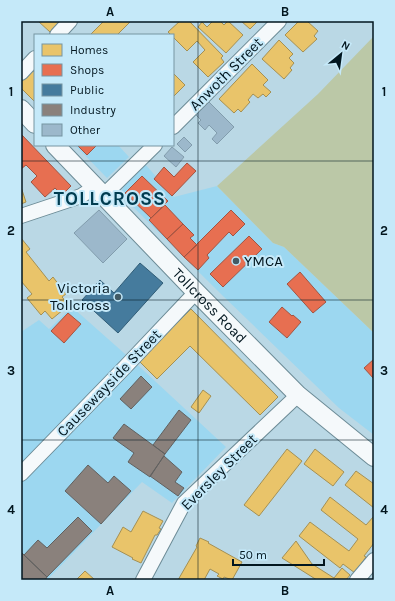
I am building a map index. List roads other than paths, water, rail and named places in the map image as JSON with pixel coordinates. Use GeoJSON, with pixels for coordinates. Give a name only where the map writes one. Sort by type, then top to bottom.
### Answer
{"type":"FeatureCollection","features":[{"type":"Feature","properties":{"kind":"street"},"geometry":{"type":"LineString","coordinates":[[58,34],[70,21]]}},
{"type":"Feature","properties":{"kind":"street","name":"Anwoth Street"},"geometry":{"type":"LineString","coordinates":[[174,126],[279,21]]}},
{"type":"Feature","properties":{"kind":"street"},"geometry":{"type":"LineString","coordinates":[[21,73],[34,59]]}},
{"type":"Feature","properties":{"kind":"street"},"geometry":{"type":"LineString","coordinates":[[21,109],[34,123]]}},
{"type":"Feature","properties":{"kind":"street","name":"Tollcross Road"},"geometry":{"type":"LineString","coordinates":[[56,146],[196,292],[298,395],[374,457]]}},
{"type":"Feature","properties":{"kind":"street"},"geometry":{"type":"LineString","coordinates":[[21,216],[81,196],[99,192],[154,146]]}},
{"type":"Feature","properties":{"kind":"street","name":"Causewayside Street"},"geometry":{"type":"LineString","coordinates":[[21,474],[196,292]]}},
{"type":"Feature","properties":{"kind":"street","name":"Eversley Street"},"geometry":{"type":"LineString","coordinates":[[143,580],[184,503],[298,395]]}},
{"type":"Feature","properties":{"kind":"street"},"geometry":{"type":"LineString","coordinates":[[357,580],[374,560]]}},
{"type":"Feature","properties":{"kind":"place","name":"YMCA"},"geometry":{"type":"Point","coordinates":[236,261]}},
{"type":"Feature","properties":{"kind":"place","name":"Victoria Tollcross"},"geometry":{"type":"Point","coordinates":[118,297]}},
{"type":"Feature","properties":{"kind":"district","name":"TOLLCROSS"},"geometry":{"type":"Point","coordinates":[110,199]}}]}
